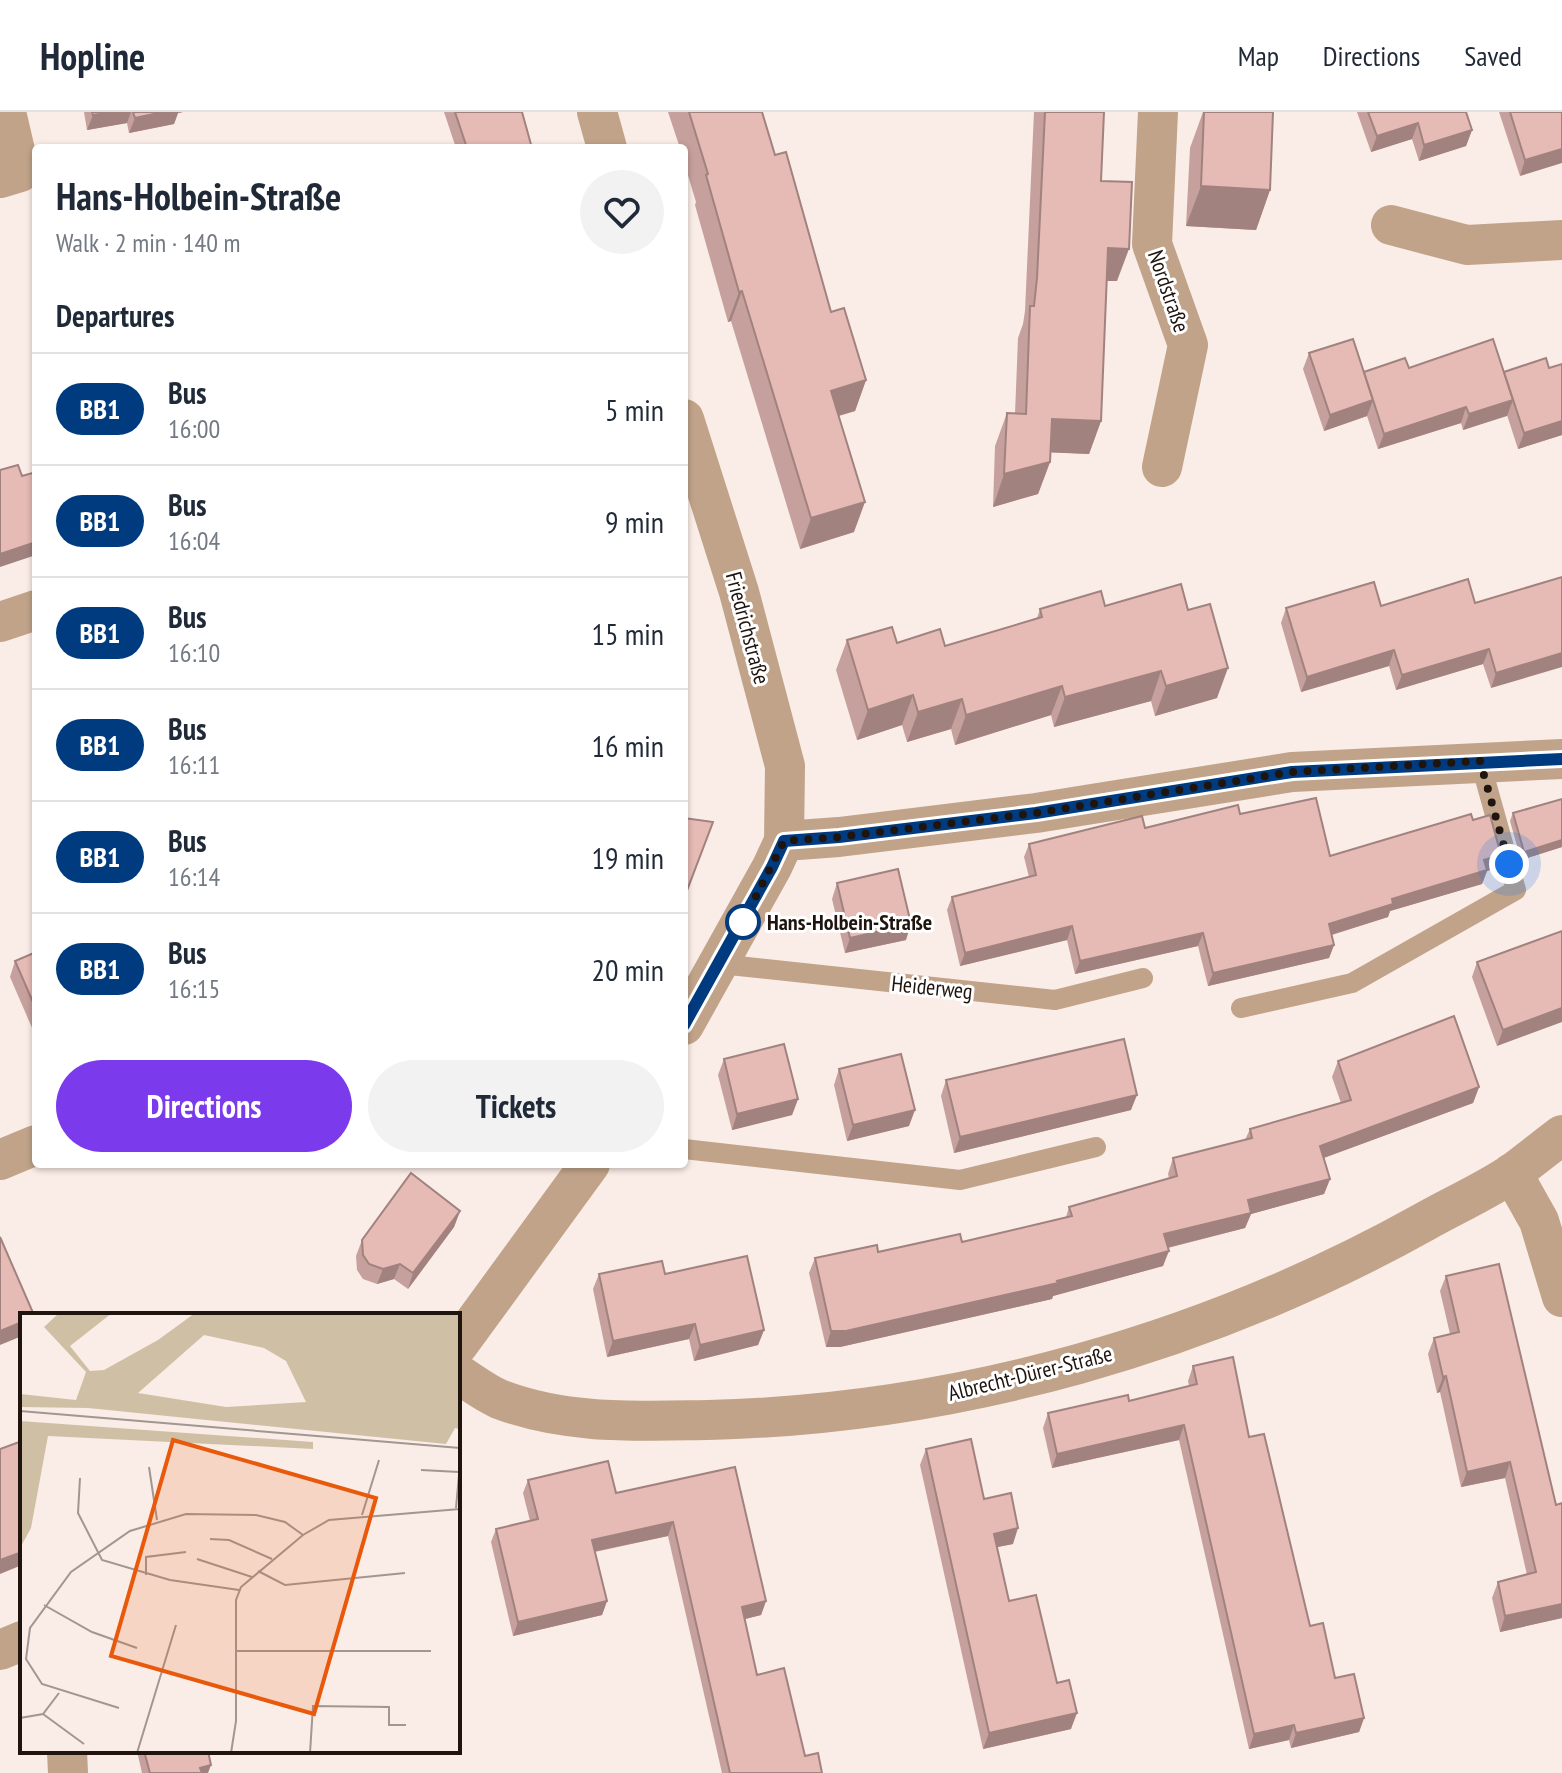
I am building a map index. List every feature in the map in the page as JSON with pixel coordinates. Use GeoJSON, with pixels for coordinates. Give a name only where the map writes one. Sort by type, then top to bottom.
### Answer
{"type":"FeatureCollection","features":[{"type":"Feature","properties":{"kind":"street"},"geometry":{"type":"LineString","coordinates":[[0,178],[20,172],[6,112]]}},
{"type":"Feature","properties":{"kind":"street"},"geometry":{"type":"LineString","coordinates":[[597,112],[606,144]]}},
{"type":"Feature","properties":{"kind":"street","name":"Nordstraße"},"geometry":{"type":"LineString","coordinates":[[1158,112],[1152,244],[1188,345],[1162,467]]}},
{"type":"Feature","properties":{"kind":"street"},"geometry":{"type":"LineString","coordinates":[[1391,225],[1467,245],[1562,240]]}},
{"type":"Feature","properties":{"kind":"street","name":"Friedrichstraße"},"geometry":{"type":"LineString","coordinates":[[688,432],[739,592],[785,766],[784,841]]}},
{"type":"Feature","properties":{"kind":"street"},"geometry":{"type":"LineString","coordinates":[[0,622],[32,611]]}},
{"type":"Feature","properties":{"kind":"street"},"geometry":{"type":"LineString","coordinates":[[688,1017],[720,964],[784,841],[1036,813],[1292,772],[1562,759]]}},
{"type":"Feature","properties":{"kind":"street","name":"Albrecht-Dürer-Straße"},"geometry":{"type":"LineString","coordinates":[[460,1375],[496,1398],[538,1411],[598,1420],[738,1419],[820,1413],[905,1402],[1006,1382],[1096,1359],[1254,1304],[1386,1243],[1512,1173],[1562,1135]]}},
{"type":"Feature","properties":{"kind":"street"},"geometry":{"type":"LineString","coordinates":[[0,1160],[32,1147]]}},
{"type":"Feature","properties":{"kind":"street"},"geometry":{"type":"LineString","coordinates":[[460,1342],[587,1168]]}},
{"type":"Feature","properties":{"kind":"street"},"geometry":{"type":"LineString","coordinates":[[1512,1173],[1539,1221],[1562,1297]]}},
{"type":"Feature","properties":{"kind":"street"},"geometry":{"type":"LineString","coordinates":[[0,1650],[20,1642]]}},
{"type":"Feature","properties":{"kind":"street"},"geometry":{"type":"LineString","coordinates":[[67,1753],[68,1773]]}},
{"type":"Feature","properties":{"kind":"lane"},"geometry":{"type":"LineString","coordinates":[[1241,1008],[1352,983],[1516,890],[1480,761]]}},
{"type":"Feature","properties":{"kind":"lane","name":"Heiderweg"},"geometry":{"type":"LineString","coordinates":[[720,964],[1055,1000],[1143,978]]}},
{"type":"Feature","properties":{"kind":"lane"},"geometry":{"type":"LineString","coordinates":[[688,1149],[960,1180],[1096,1147]]}},
{"type":"Feature","properties":{"kind":"building"},"geometry":{"type":"Polygon","coordinates":[[[133,112],[163,112],[135,118],[133,112]]]}},
{"type":"Feature","properties":{"kind":"building"},"geometry":{"type":"Polygon","coordinates":[[[455,112],[522,112],[531,144],[466,144],[455,112]]]}},
{"type":"Feature","properties":{"kind":"building"},"geometry":{"type":"Polygon","coordinates":[[[689,112],[762,112],[775,155],[786,152],[831,312],[844,308],[866,380],[831,391],[865,502],[811,518],[742,291],[739,292],[689,112]]]}},
{"type":"Feature","properties":{"kind":"building"},"geometry":{"type":"Polygon","coordinates":[[[1045,112],[1104,112],[1101,181],[1132,182],[1129,249],[1108,248],[1101,421],[1052,419],[1050,462],[1004,474],[1007,413],[1026,414],[1030,306],[1034,306],[1037,278],[1045,112]]]}},
{"type":"Feature","properties":{"kind":"building"},"geometry":{"type":"Polygon","coordinates":[[[1204,112],[1273,112],[1270,190],[1201,186],[1204,112]]]}},
{"type":"Feature","properties":{"kind":"building"},"geometry":{"type":"Polygon","coordinates":[[[1368,112],[1466,112],[1472,130],[1424,145],[1418,123],[1377,136],[1368,112]]]}},
{"type":"Feature","properties":{"kind":"building"},"geometry":{"type":"Polygon","coordinates":[[[1510,112],[1562,112],[1562,149],[1525,160],[1510,112]]]}},
{"type":"Feature","properties":{"kind":"building"},"geometry":{"type":"Polygon","coordinates":[[[1353,339],[1373,400],[1330,415],[1309,353],[1353,339]]]}},
{"type":"Feature","properties":{"kind":"building"},"geometry":{"type":"Polygon","coordinates":[[[1493,339],[1513,400],[1469,414],[1466,407],[1384,434],[1364,372],[1405,358],[1409,368],[1493,339]]]}},
{"type":"Feature","properties":{"kind":"building"},"geometry":{"type":"Polygon","coordinates":[[[1546,358],[1549,368],[1562,364],[1562,421],[1524,433],[1504,372],[1546,358]]]}},
{"type":"Feature","properties":{"kind":"building"},"geometry":{"type":"Polygon","coordinates":[[[18,465],[22,476],[32,473],[32,543],[0,554],[0,470],[18,465]]]}},
{"type":"Feature","properties":{"kind":"building"},"geometry":{"type":"Polygon","coordinates":[[[1562,577],[1562,653],[1496,673],[1489,649],[1402,675],[1394,650],[1307,677],[1286,608],[1374,582],[1381,606],[1468,579],[1475,603],[1562,577]]]}},
{"type":"Feature","properties":{"kind":"building"},"geometry":{"type":"Polygon","coordinates":[[[1181,584],[1188,610],[1210,604],[1228,668],[1166,686],[1161,671],[1065,697],[1062,686],[966,715],[962,699],[918,712],[913,695],[868,710],[847,640],[892,627],[897,643],[940,629],[945,646],[1042,617],[1040,609],[1101,591],[1105,606],[1181,584]]]}},
{"type":"Feature","properties":{"kind":"building"},"geometry":{"type":"Polygon","coordinates":[[[1316,798],[1330,856],[1471,814],[1473,820],[1490,815],[1501,855],[1484,860],[1487,870],[1392,899],[1393,904],[1329,924],[1334,945],[1213,973],[1203,933],[1080,961],[1072,926],[965,953],[952,897],[1036,875],[1029,844],[1142,816],[1145,828],[1238,805],[1240,814],[1316,798]]]}},
{"type":"Feature","properties":{"kind":"building"},"geometry":{"type":"Polygon","coordinates":[[[1562,799],[1562,840],[1524,852],[1513,813],[1562,799]]]}},
{"type":"Feature","properties":{"kind":"building"},"geometry":{"type":"Polygon","coordinates":[[[688,819],[713,822],[688,888],[688,819]]]}},
{"type":"Feature","properties":{"kind":"building"},"geometry":{"type":"Polygon","coordinates":[[[898,869],[911,924],[850,938],[837,883],[898,869]]]}},
{"type":"Feature","properties":{"kind":"building"},"geometry":{"type":"Polygon","coordinates":[[[1562,931],[1562,1008],[1503,1030],[1477,962],[1562,931]]]}},
{"type":"Feature","properties":{"kind":"building"},"geometry":{"type":"Polygon","coordinates":[[[32,954],[32,1000],[15,961],[32,954]]]}},
{"type":"Feature","properties":{"kind":"building"},"geometry":{"type":"Polygon","coordinates":[[[1454,1016],[1479,1087],[1320,1146],[1330,1179],[1248,1200],[1251,1213],[1164,1234],[1169,1251],[1058,1283],[846,1331],[831,1331],[815,1258],[877,1245],[878,1252],[960,1234],[962,1242],[1072,1216],[1069,1207],[1177,1176],[1173,1158],[1252,1138],[1250,1129],[1351,1100],[1338,1061],[1454,1016]]]}},
{"type":"Feature","properties":{"kind":"building"},"geometry":{"type":"Polygon","coordinates":[[[1124,1039],[1137,1095],[960,1137],[946,1080],[1124,1039]]]}},
{"type":"Feature","properties":{"kind":"building"},"geometry":{"type":"Polygon","coordinates":[[[784,1044],[798,1099],[737,1114],[724,1059],[784,1044]]]}},
{"type":"Feature","properties":{"kind":"building"},"geometry":{"type":"Polygon","coordinates":[[[901,1054],[915,1110],[853,1125],[839,1069],[901,1054]]]}},
{"type":"Feature","properties":{"kind":"building"},"geometry":{"type":"Polygon","coordinates":[[[411,1173],[460,1211],[413,1273],[400,1264],[383,1269],[369,1264],[363,1255],[362,1240],[411,1173]]]}},
{"type":"Feature","properties":{"kind":"building"},"geometry":{"type":"Polygon","coordinates":[[[0,1237],[33,1313],[20,1313],[20,1323],[0,1331],[0,1237]]]}},
{"type":"Feature","properties":{"kind":"building"},"geometry":{"type":"Polygon","coordinates":[[[747,1256],[764,1330],[700,1345],[695,1324],[613,1341],[599,1274],[662,1261],[665,1274],[747,1256]]]}},
{"type":"Feature","properties":{"kind":"building"},"geometry":{"type":"Polygon","coordinates":[[[1499,1264],[1556,1505],[1562,1503],[1562,1604],[1505,1616],[1498,1582],[1536,1572],[1510,1462],[1467,1472],[1446,1376],[1443,1377],[1434,1338],[1459,1332],[1446,1276],[1499,1264]]]}},
{"type":"Feature","properties":{"kind":"building"},"geometry":{"type":"Polygon","coordinates":[[[1233,1357],[1249,1437],[1264,1434],[1310,1626],[1323,1623],[1335,1678],[1354,1674],[1364,1718],[1296,1733],[1294,1725],[1254,1734],[1184,1425],[1057,1454],[1048,1413],[1128,1395],[1129,1401],[1197,1384],[1193,1366],[1233,1357]]]}},
{"type":"Feature","properties":{"kind":"building"},"geometry":{"type":"Polygon","coordinates":[[[971,1439],[984,1499],[1011,1493],[1018,1528],[994,1534],[1009,1601],[1036,1595],[1057,1683],[1069,1680],[1077,1713],[989,1733],[926,1449],[971,1439]]]}},
{"type":"Feature","properties":{"kind":"building"},"geometry":{"type":"Polygon","coordinates":[[[20,1442],[20,1553],[0,1560],[0,1449],[20,1442]]]}},
{"type":"Feature","properties":{"kind":"building"},"geometry":{"type":"Polygon","coordinates":[[[608,1461],[616,1493],[735,1467],[766,1601],[742,1607],[757,1675],[784,1668],[805,1756],[818,1753],[822,1773],[730,1773],[673,1522],[592,1540],[607,1601],[518,1622],[496,1529],[538,1519],[528,1480],[608,1461]]]}},
{"type":"Feature","properties":{"kind":"building"},"geometry":{"type":"Polygon","coordinates":[[[145,1753],[208,1753],[211,1765],[200,1768],[202,1773],[150,1773],[145,1753]]]}},
{"type":"Feature","properties":{"kind":"bus line","name":"BB1"},"geometry":{"type":"LineString","coordinates":[[688,1018],[784,841],[1036,813],[1292,772],[1562,759]]}},
{"type":"Feature","properties":{"kind":"place","name":"Hans-Holbein-Straße"},"geometry":{"type":"Point","coordinates":[743,922]}},
{"type":"Feature","properties":{"kind":"route"},"geometry":{"type":"LineString","coordinates":[[743,922],[784,841],[1036,813],[1292,772],[1480,761],[1509,864]]}}]}
